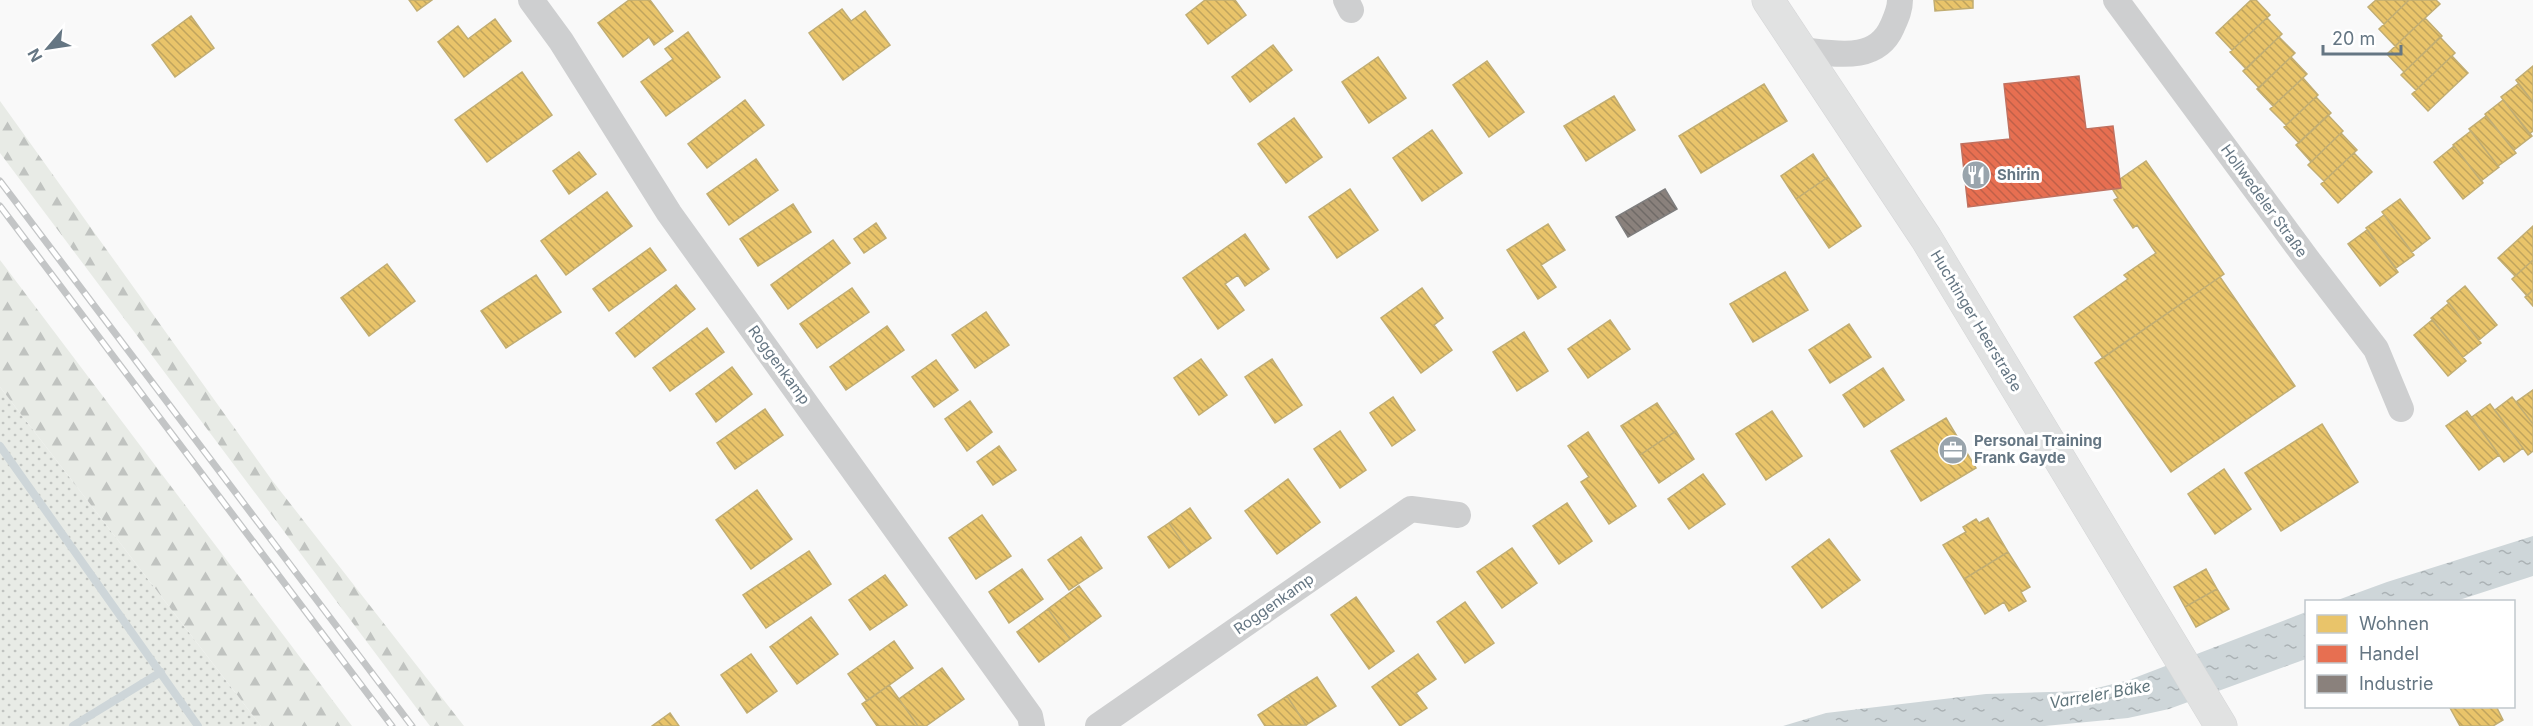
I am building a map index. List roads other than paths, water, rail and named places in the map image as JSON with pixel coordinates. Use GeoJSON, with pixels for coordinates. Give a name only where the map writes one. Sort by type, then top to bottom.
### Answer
{"type":"FeatureCollection","features":[{"type":"Feature","properties":{"kind":"main road","name":"Huchtinger Heerstraße"},"geometry":{"type":"LineString","coordinates":[[1768,0],[1926,238],[2213,713]]}},
{"type":"Feature","properties":{"kind":"street","name":"Roggenkamp"},"geometry":{"type":"LineString","coordinates":[[531,0],[561,41],[669,213],[1030,716],[1032,726]]}},
{"type":"Feature","properties":{"kind":"street"},"geometry":{"type":"LineString","coordinates":[[1800,50],[1838,53],[1869,52],[1883,42],[1891,30],[1900,9],[1900,0]]}},
{"type":"Feature","properties":{"kind":"street","name":"Hollwedeler Straße"},"geometry":{"type":"LineString","coordinates":[[2116,0],[2376,349],[2401,409]]}},
{"type":"Feature","properties":{"kind":"street","name":"Roggenkamp"},"geometry":{"type":"LineString","coordinates":[[1098,726],[1411,509],[1458,515]]}},
{"type":"Feature","properties":{"kind":"water"},"geometry":{"type":"Polygon","coordinates":[[[2533,536],[2533,576],[2459,600],[2338,600],[2533,536]]]}},
{"type":"Feature","properties":{"kind":"water","name":"Varreler Bäke"},"geometry":{"type":"Polygon","coordinates":[[[2305,612],[2305,659],[2169,709],[2128,718],[2045,726],[1783,726],[1826,713],[1986,694],[2085,691],[2129,680],[2305,612]]]}},
{"type":"Feature","properties":{"kind":"waterway"},"geometry":{"type":"LineString","coordinates":[[0,446],[198,726]]}},
{"type":"Feature","properties":{"kind":"waterway"},"geometry":{"type":"LineString","coordinates":[[73,726],[161,672]]}},
{"type":"Feature","properties":{"kind":"railway"},"geometry":{"type":"LineString","coordinates":[[0,181],[412,726]]}},
{"type":"Feature","properties":{"kind":"railway"},"geometry":{"type":"LineString","coordinates":[[0,206],[392,726]]}},
{"type":"Feature","properties":{"kind":"place","name":"Shirin"},"geometry":{"type":"Point","coordinates":[1976,175]}},
{"type":"Feature","properties":{"kind":"place","name":"Personal Training Frank Gayde"},"geometry":{"type":"Point","coordinates":[1953,450]}}]}
